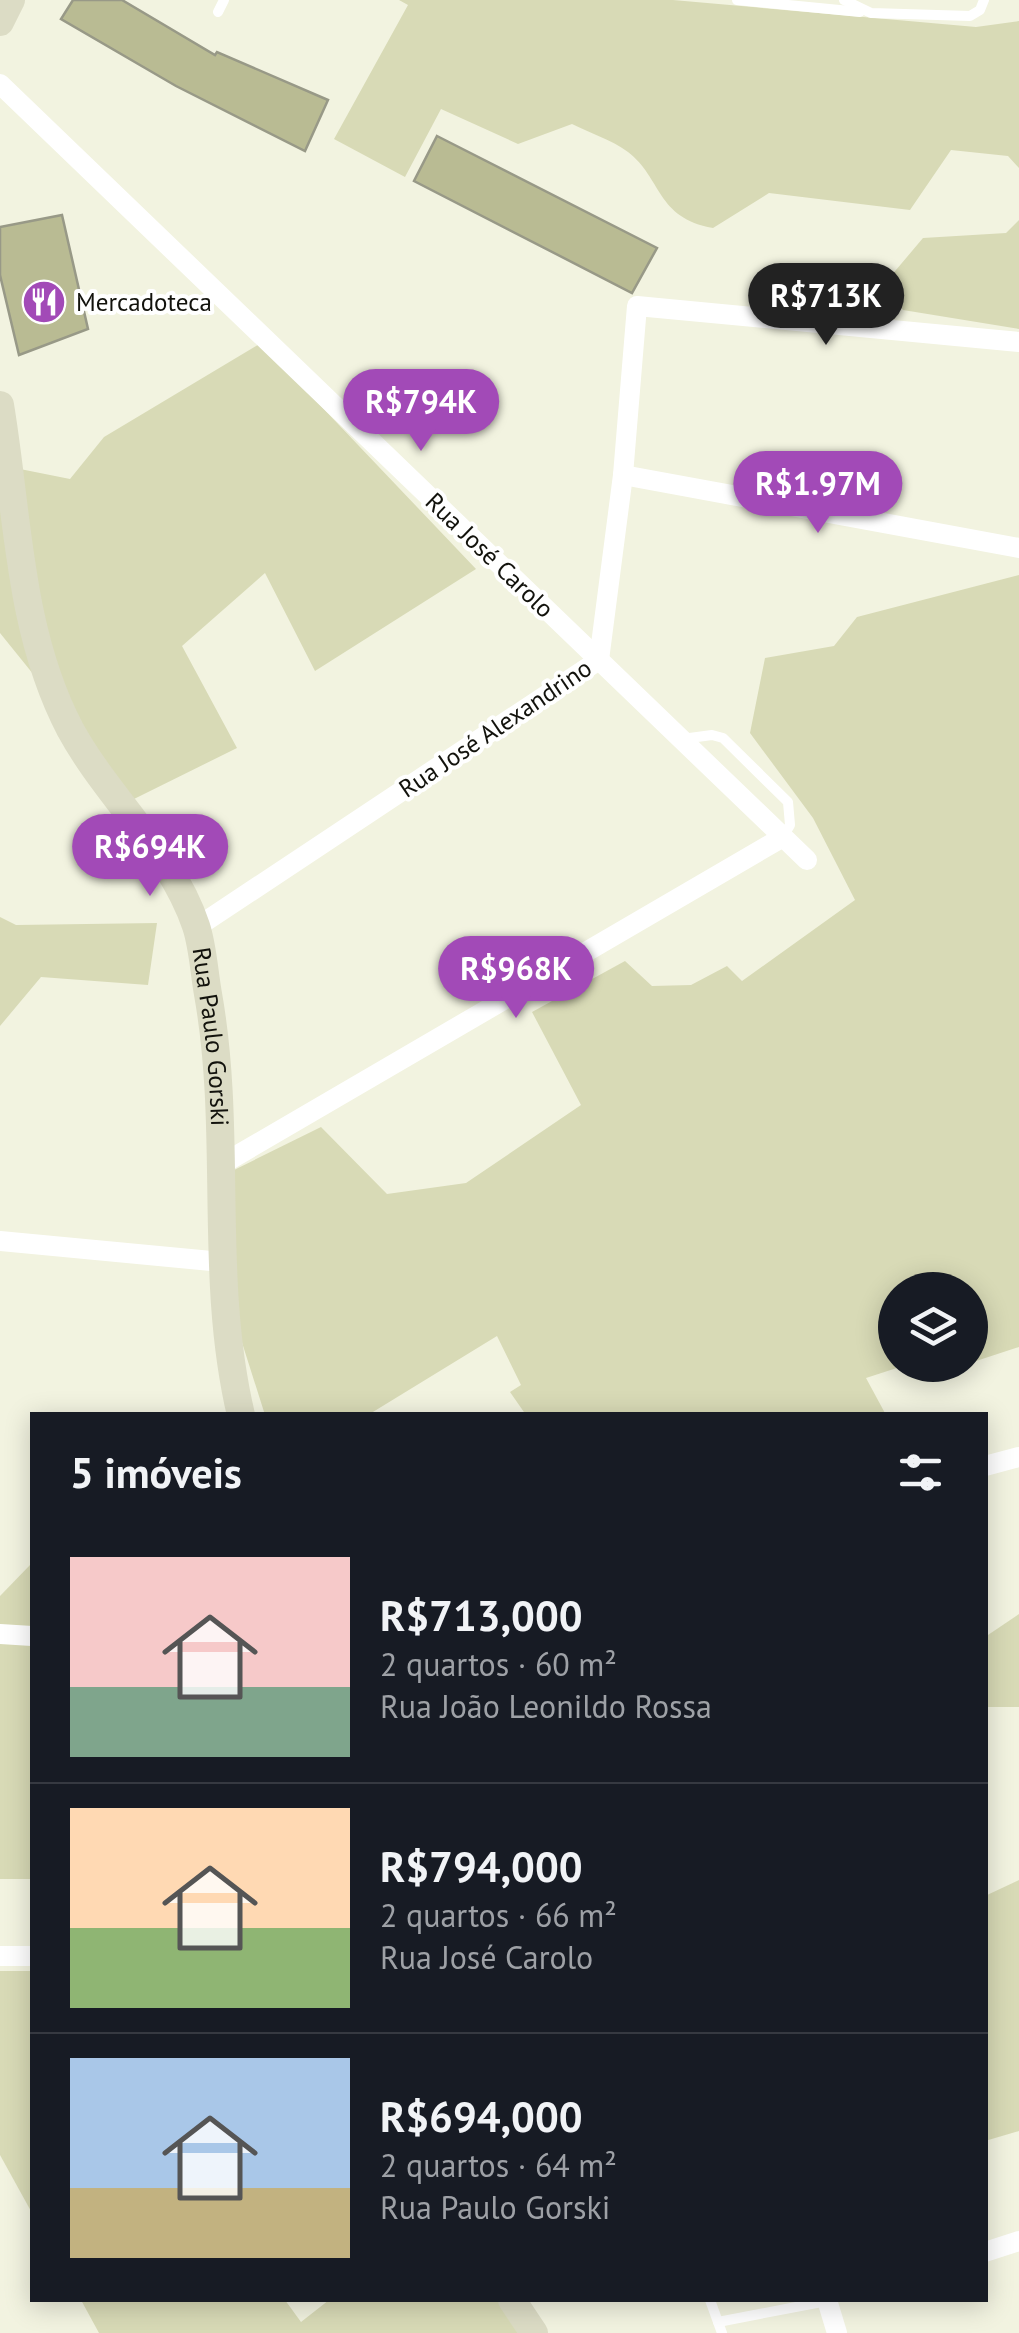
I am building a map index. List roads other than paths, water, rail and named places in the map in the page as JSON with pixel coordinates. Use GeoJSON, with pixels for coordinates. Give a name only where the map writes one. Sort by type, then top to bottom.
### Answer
{"type":"FeatureCollection","features":[{"type":"Feature","properties":{"kind":"street"},"geometry":{"type":"LineString","coordinates":[[0,22],[11,0]]}},
{"type":"Feature","properties":{"kind":"street","name":"Rua José Carolo"},"geometry":{"type":"LineString","coordinates":[[0,84],[807,860]]}},
{"type":"Feature","properties":{"kind":"street","name":"Rua José Alexandrino"},"geometry":{"type":"LineString","coordinates":[[196,928],[599,660],[623,475],[637,306],[1019,342]]}},
{"type":"Feature","properties":{"kind":"street","name":"Rua Paulo Gorski"},"geometry":{"type":"LineString","coordinates":[[0,405],[30,612],[53,692],[86,756],[170,876],[196,928],[213,1020],[224,1163],[222,1262],[228,1346],[240,1412]]}},
{"type":"Feature","properties":{"kind":"street"},"geometry":{"type":"LineString","coordinates":[[623,475],[1019,548]]}},
{"type":"Feature","properties":{"kind":"street"},"geometry":{"type":"LineString","coordinates":[[224,1163],[783,836]]}},
{"type":"Feature","properties":{"kind":"street"},"geometry":{"type":"LineString","coordinates":[[0,1241],[222,1262]]}},
{"type":"Feature","properties":{"kind":"street"},"geometry":{"type":"LineString","coordinates":[[988,1465],[1019,1456]]}},
{"type":"Feature","properties":{"kind":"street"},"geometry":{"type":"LineString","coordinates":[[0,1634],[30,1636]]}},
{"type":"Feature","properties":{"kind":"street"},"geometry":{"type":"LineString","coordinates":[[0,1956],[30,1956]]}},
{"type":"Feature","properties":{"kind":"street"},"geometry":{"type":"LineString","coordinates":[[988,2251],[1019,2242]]}},
{"type":"Feature","properties":{"kind":"street"},"geometry":{"type":"LineString","coordinates":[[515,2302],[534,2333]]}},
{"type":"Feature","properties":{"kind":"street"},"geometry":{"type":"LineString","coordinates":[[829,2302],[836,2333]]}},
{"type":"Feature","properties":{"kind":"lane"},"geometry":{"type":"LineString","coordinates":[[218,12],[224,0]]}},
{"type":"Feature","properties":{"kind":"lane"},"geometry":{"type":"LineString","coordinates":[[737,0],[871,13],[970,16],[980,10],[984,0]]}},
{"type":"Feature","properties":{"kind":"lane"},"geometry":{"type":"LineString","coordinates":[[844,0],[871,13]]}},
{"type":"Feature","properties":{"kind":"lane"},"geometry":{"type":"LineString","coordinates":[[681,739],[712,735],[724,738],[788,802],[790,826],[783,836]]}},
{"type":"Feature","properties":{"kind":"lane"},"geometry":{"type":"LineString","coordinates":[[711,2302],[720,2327],[821,2302]]}},
{"type":"Feature","properties":{"kind":"place","name":"Mercadoteca"},"geometry":{"type":"Point","coordinates":[44,302]}}]}
